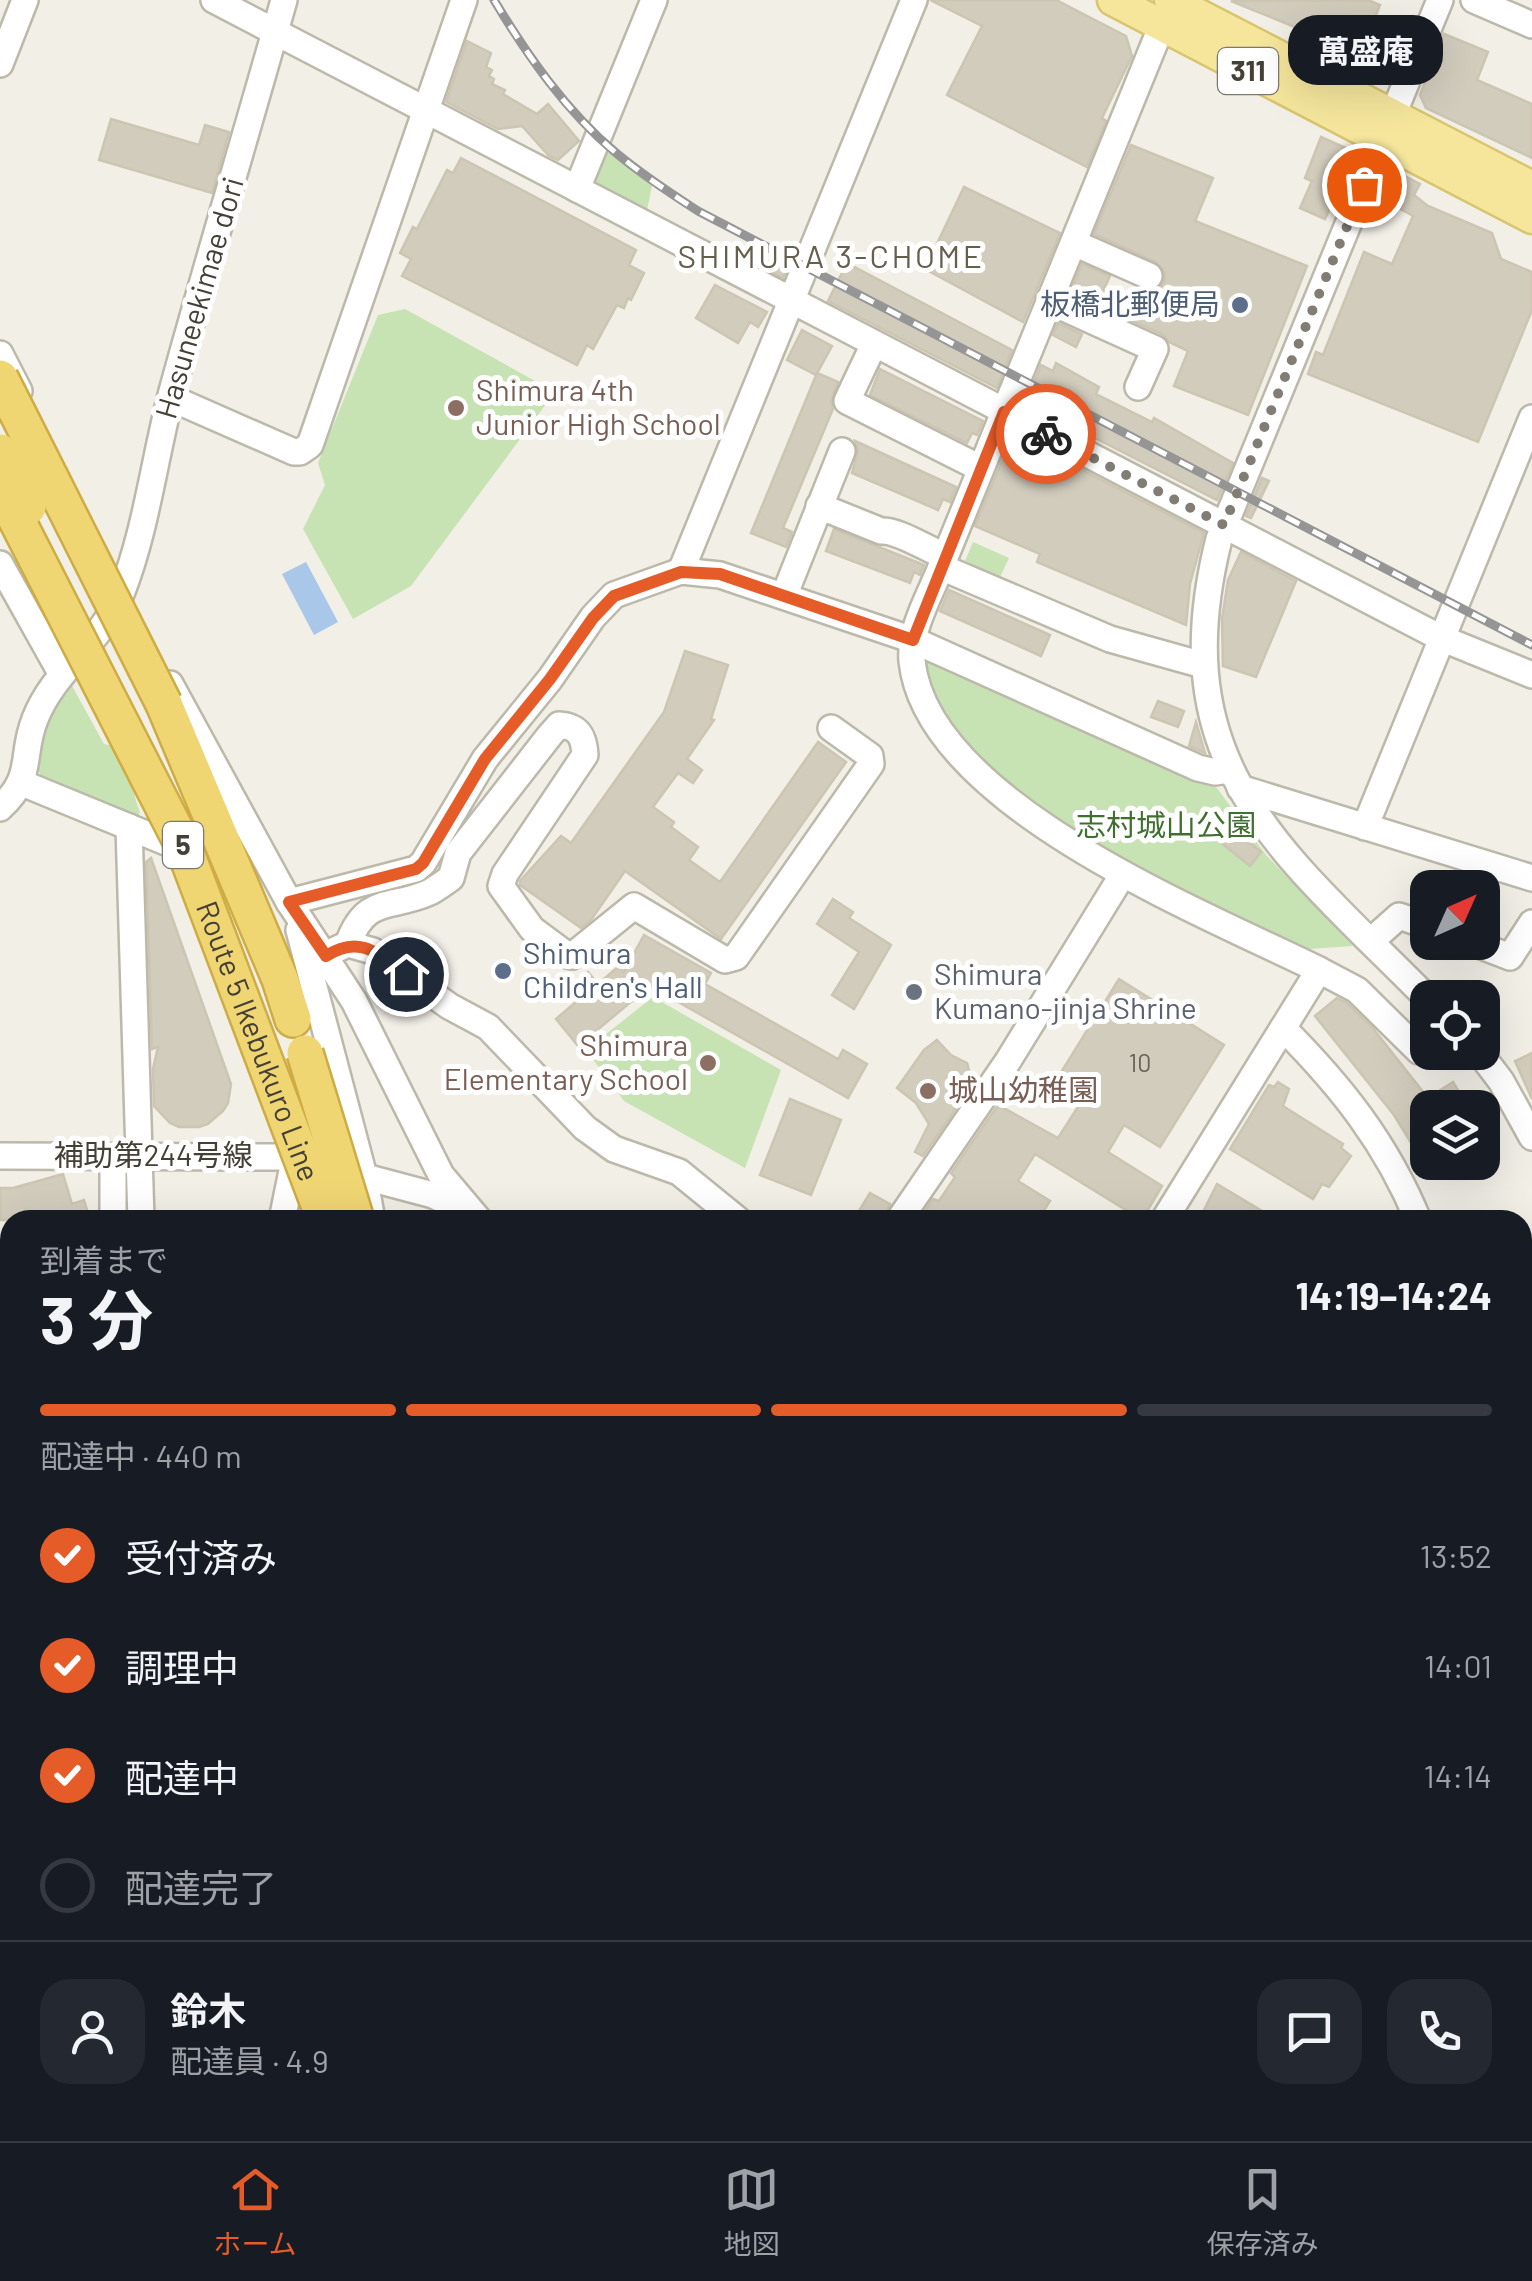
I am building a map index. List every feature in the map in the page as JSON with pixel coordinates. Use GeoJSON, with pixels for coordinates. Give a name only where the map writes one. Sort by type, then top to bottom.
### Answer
{"type":"FeatureCollection","features":[{"type":"Feature","properties":{"kind":"highway","name":"Route 5 Ikebukuro Line"},"geometry":{"type":"LineString","coordinates":[[0,378],[154,680],[293,1018]]}},
{"type":"Feature","properties":{"kind":"highway"},"geometry":{"type":"LineString","coordinates":[[0,411],[92,583],[154,680]]}},
{"type":"Feature","properties":{"kind":"highway"},"geometry":{"type":"LineString","coordinates":[[0,452],[108,664],[138,730],[162,803]]}},
{"type":"Feature","properties":{"kind":"highway","name":"Route 5 Ikebukuro Line"},"geometry":{"type":"LineString","coordinates":[[0,488],[183,845],[322,1210]]}},
{"type":"Feature","properties":{"kind":"highway","name":"Route 5 Ikebukuro Line"},"geometry":{"type":"LineString","coordinates":[[305,1053],[353,1210]]}},
{"type":"Feature","properties":{"kind":"main road","name":"311"},"geometry":{"type":"LineString","coordinates":[[1113,0],[1169,7],[1387,129],[1532,218]]}},
{"type":"Feature","properties":{"kind":"main road","name":"311"},"geometry":{"type":"LineString","coordinates":[[1387,129],[1532,187]]}},
{"type":"Feature","properties":{"kind":"street"},"geometry":{"type":"LineString","coordinates":[[0,64],[25,0]]}},
{"type":"Feature","properties":{"kind":"street"},"geometry":{"type":"LineString","coordinates":[[214,0],[1440,638],[1532,675]]}},
{"type":"Feature","properties":{"kind":"street","name":"Hasuneekimae dori"},"geometry":{"type":"LineString","coordinates":[[22,783],[35,719],[61,673],[103,628],[120,596],[134,554],[171,398],[284,0]]}},
{"type":"Feature","properties":{"kind":"street"},"geometry":{"type":"LineString","coordinates":[[171,398],[294,452],[306,449],[464,0]]}},
{"type":"Feature","properties":{"kind":"street"},"geometry":{"type":"LineString","coordinates":[[577,189],[654,0]]}},
{"type":"Feature","properties":{"kind":"street"},"geometry":{"type":"LineString","coordinates":[[681,572],[914,0]]}},
{"type":"Feature","properties":{"kind":"street"},"geometry":{"type":"LineString","coordinates":[[1410,981],[1273,837],[1235,779],[1214,731],[1203,665],[1202,630],[1206,594],[1224,525],[1276,427],[1387,129],[1440,0]]}},
{"type":"Feature","properties":{"kind":"street"},"geometry":{"type":"LineString","coordinates":[[1474,0],[1532,25]]}},
{"type":"Feature","properties":{"kind":"street"},"geometry":{"type":"LineString","coordinates":[[1169,7],[943,561],[913,640],[912,660],[926,706],[945,736],[1002,796],[1045,828],[1124,874],[1357,990],[1410,1041]]}},
{"type":"Feature","properties":{"kind":"street"},"geometry":{"type":"LineString","coordinates":[[1074,243],[1149,276]]}},
{"type":"Feature","properties":{"kind":"street"},"geometry":{"type":"LineString","coordinates":[[1049,302],[1156,349],[1138,387]]}},
{"type":"Feature","properties":{"kind":"street"},"geometry":{"type":"LineString","coordinates":[[874,344],[846,402],[980,468]]}},
{"type":"Feature","properties":{"kind":"street"},"geometry":{"type":"LineString","coordinates":[[0,354],[120,596],[292,906],[370,1210]]}},
{"type":"Feature","properties":{"kind":"street"},"geometry":{"type":"LineString","coordinates":[[1365,828],[1532,418]]}},
{"type":"Feature","properties":{"kind":"street"},"geometry":{"type":"LineString","coordinates":[[784,596],[842,451]]}},
{"type":"Feature","properties":{"kind":"street"},"geometry":{"type":"LineString","coordinates":[[0,488],[82,653],[168,843],[312,1210]]}},
{"type":"Feature","properties":{"kind":"street"},"geometry":{"type":"LineString","coordinates":[[819,506],[890,530],[943,561],[1110,639],[1203,665]]}},
{"type":"Feature","properties":{"kind":"street"},"geometry":{"type":"LineString","coordinates":[[0,564],[61,673]]}},
{"type":"Feature","properties":{"kind":"street"},"geometry":{"type":"LineString","coordinates":[[292,906],[416,869],[423,863],[485,759],[593,618],[614,596],[681,572],[720,574],[913,640],[1198,768],[1365,828],[1532,878]]}},
{"type":"Feature","properties":{"kind":"street"},"geometry":{"type":"LineString","coordinates":[[337,950],[367,911],[429,892],[451,878],[458,854],[550,735],[560,725],[569,725],[578,730],[584,741],[585,755],[505,874],[501,886],[532,929],[567,955],[572,956],[634,906],[726,960],[736,957],[870,764],[870,756],[832,728]]}},
{"type":"Feature","properties":{"kind":"street"},"geometry":{"type":"LineString","coordinates":[[0,808],[22,783],[168,843]]}},
{"type":"Feature","properties":{"kind":"street"},"geometry":{"type":"LineString","coordinates":[[115,1210],[125,1156],[129,827]]}},
{"type":"Feature","properties":{"kind":"street"},"geometry":{"type":"LineString","coordinates":[[907,1210],[1008,1061],[1124,874]]}},
{"type":"Feature","properties":{"kind":"street"},"geometry":{"type":"LineString","coordinates":[[292,906],[337,950],[354,1001],[442,1174],[470,1210]]}},
{"type":"Feature","properties":{"kind":"street"},"geometry":{"type":"LineString","coordinates":[[1371,941],[1399,916],[1410,920]]}},
{"type":"Feature","properties":{"kind":"street"},"geometry":{"type":"LineString","coordinates":[[1500,953],[1510,957],[1532,923]]}},
{"type":"Feature","properties":{"kind":"street"},"geometry":{"type":"LineString","coordinates":[[337,950],[373,951],[449,1006],[488,1027],[585,1128],[629,1155],[679,1172],[726,1210]]}},
{"type":"Feature","properties":{"kind":"street"},"geometry":{"type":"LineString","coordinates":[[1170,1210],[1319,970]]}},
{"type":"Feature","properties":{"kind":"street"},"geometry":{"type":"LineString","coordinates":[[1284,1028],[1344,1092],[1379,1139],[1414,1210]]}},
{"type":"Feature","properties":{"kind":"street"},"geometry":{"type":"LineString","coordinates":[[1493,1070],[1532,1137]]}},
{"type":"Feature","properties":{"kind":"street","name":"補助第244号線"},"geometry":{"type":"LineString","coordinates":[[0,1156],[292,1162],[364,1176],[446,1200],[462,1210]]}},
{"type":"Feature","properties":{"kind":"street"},"geometry":{"type":"LineString","coordinates":[[125,1156],[138,1210]]}},
{"type":"Feature","properties":{"kind":"street"},"geometry":{"type":"LineString","coordinates":[[284,1210],[292,1162]]}},
{"type":"Feature","properties":{"kind":"green space"},"geometry":{"type":"Polygon","coordinates":[[[598,137],[653,181],[644,225],[577,189],[598,137]]]}},
{"type":"Feature","properties":{"kind":"green space"},"geometry":{"type":"Polygon","coordinates":[[[405,309],[555,392],[411,586],[353,619],[303,529],[325,485],[318,463],[378,315],[405,309]]]}},
{"type":"Feature","properties":{"kind":"green space"},"geometry":{"type":"Polygon","coordinates":[[[973,542],[1009,558],[1000,577],[965,561],[973,542]]]}},
{"type":"Feature","properties":{"kind":"green space","name":"志村城山公園"},"geometry":{"type":"Polygon","coordinates":[[[925,654],[1217,788],[1266,855],[1353,946],[1295,950],[1135,872],[1019,800],[944,721],[918,658],[925,654]]]}},
{"type":"Feature","properties":{"kind":"green space"},"geometry":{"type":"Polygon","coordinates":[[[71,684],[104,744],[119,747],[123,755],[140,812],[137,819],[50,783],[38,769],[41,732],[65,686],[71,684]]]}},
{"type":"Feature","properties":{"kind":"green space"},"geometry":{"type":"Polygon","coordinates":[[[653,997],[781,1070],[745,1168],[624,1101],[586,1050],[653,997]]]}},
{"type":"Feature","properties":{"kind":"water"},"geometry":{"type":"Polygon","coordinates":[[[306,562],[338,622],[314,635],[282,574],[306,562]]]}},
{"type":"Feature","properties":{"kind":"building"},"geometry":{"type":"Polygon","coordinates":[[[930,0],[1056,0],[1126,36],[1132,56],[1102,118],[1106,121],[1087,167],[947,95],[982,26],[930,0]]]}},
{"type":"Feature","properties":{"kind":"building"},"geometry":{"type":"Polygon","coordinates":[[[1368,0],[1380,5],[1361,54],[1231,1],[1368,0]]]}},
{"type":"Feature","properties":{"kind":"building"},"geometry":{"type":"Polygon","coordinates":[[[1444,34],[1488,52],[1477,80],[1532,104],[1532,158],[1426,108],[1420,95],[1444,34]]]}},
{"type":"Feature","properties":{"kind":"building"},"geometry":{"type":"Polygon","coordinates":[[[467,41],[491,53],[486,67],[492,70],[492,84],[505,90],[503,94],[537,114],[548,104],[579,141],[558,160],[549,156],[522,126],[498,129],[446,102],[467,41]]]}},
{"type":"Feature","properties":{"kind":"building"},"geometry":{"type":"Polygon","coordinates":[[[111,119],[199,145],[205,125],[229,132],[212,193],[99,160],[111,119]]]}},
{"type":"Feature","properties":{"kind":"building"},"geometry":{"type":"Polygon","coordinates":[[[1321,137],[1348,149],[1354,164],[1343,195],[1337,192],[1325,219],[1300,208],[1312,181],[1305,178],[1321,137]]]}},
{"type":"Feature","properties":{"kind":"building"},"geometry":{"type":"Polygon","coordinates":[[[1131,145],[1213,178],[1195,221],[1307,266],[1248,415],[1174,386],[1188,351],[1162,334],[1070,293],[1082,264],[1110,276],[1104,289],[1134,303],[1141,304],[1148,292],[1158,290],[1164,282],[1165,273],[1156,262],[1094,234],[1131,145]]]}},
{"type":"Feature","properties":{"kind":"building"},"geometry":{"type":"Polygon","coordinates":[[[461,158],[636,250],[629,265],[644,273],[631,300],[628,298],[624,308],[617,305],[593,349],[587,345],[577,365],[402,276],[411,259],[400,253],[413,227],[417,229],[447,170],[453,173],[461,158]]]}},
{"type":"Feature","properties":{"kind":"building"},"geometry":{"type":"Polygon","coordinates":[[[1401,174],[1420,184],[1414,195],[1428,206],[1492,233],[1501,259],[1532,272],[1532,310],[1478,442],[1308,374],[1316,352],[1323,355],[1364,252],[1392,264],[1413,216],[1377,196],[1384,180],[1401,174]]]}},
{"type":"Feature","properties":{"kind":"building"},"geometry":{"type":"Polygon","coordinates":[[[964,187],[1060,233],[1023,322],[925,269],[964,187]]]}},
{"type":"Feature","properties":{"kind":"building"},"geometry":{"type":"Polygon","coordinates":[[[758,256],[786,271],[783,278],[754,263],[758,256]]]}},
{"type":"Feature","properties":{"kind":"building"},"geometry":{"type":"Polygon","coordinates":[[[847,263],[1012,350],[997,388],[828,301],[847,263]]]}},
{"type":"Feature","properties":{"kind":"building"},"geometry":{"type":"Polygon","coordinates":[[[715,285],[767,312],[758,327],[750,322],[738,343],[696,318],[715,285]]]}},
{"type":"Feature","properties":{"kind":"building"},"geometry":{"type":"Polygon","coordinates":[[[1058,323],[1082,334],[1076,347],[1053,335],[1058,323]]]}},
{"type":"Feature","properties":{"kind":"building"},"geometry":{"type":"Polygon","coordinates":[[[802,330],[832,346],[816,375],[787,360],[802,330]]]}},
{"type":"Feature","properties":{"kind":"building"},"geometry":{"type":"Polygon","coordinates":[[[1056,363],[1099,387],[1096,394],[1152,422],[1154,418],[1233,463],[1217,500],[1026,403],[1041,365],[1053,371],[1056,363]]]}},
{"type":"Feature","properties":{"kind":"building"},"geometry":{"type":"Polygon","coordinates":[[[880,369],[983,421],[977,435],[972,433],[967,443],[870,395],[880,369]]]}},
{"type":"Feature","properties":{"kind":"building"},"geometry":{"type":"Polygon","coordinates":[[[817,373],[838,382],[831,401],[833,409],[783,528],[792,532],[786,547],[751,533],[817,373]]]}},
{"type":"Feature","properties":{"kind":"building"},"geometry":{"type":"Polygon","coordinates":[[[1013,434],[1204,533],[1190,584],[1186,625],[1037,562],[1040,554],[975,526],[1013,434]]]}},
{"type":"Feature","properties":{"kind":"building"},"geometry":{"type":"Polygon","coordinates":[[[855,441],[956,487],[950,502],[943,499],[938,510],[852,473],[858,450],[855,441]]]}},
{"type":"Feature","properties":{"kind":"building"},"geometry":{"type":"Polygon","coordinates":[[[1262,478],[1269,481],[1251,518],[1246,516],[1262,478]]]}},
{"type":"Feature","properties":{"kind":"building"},"geometry":{"type":"Polygon","coordinates":[[[834,529],[924,565],[920,575],[914,572],[910,583],[826,551],[834,529]]]}},
{"type":"Feature","properties":{"kind":"building"},"geometry":{"type":"Polygon","coordinates":[[[1241,552],[1296,581],[1256,677],[1223,666],[1222,619],[1228,580],[1241,552]]]}},
{"type":"Feature","properties":{"kind":"building"},"geometry":{"type":"Polygon","coordinates":[[[949,590],[1050,635],[1041,656],[940,611],[949,590]]]}},
{"type":"Feature","properties":{"kind":"building"},"geometry":{"type":"Polygon","coordinates":[[[685,651],[728,665],[711,719],[714,720],[687,759],[702,770],[693,783],[678,773],[653,807],[698,847],[689,860],[720,882],[818,742],[846,762],[721,939],[625,871],[591,920],[581,928],[520,885],[520,881],[561,836],[571,843],[664,712],[685,651]]]}},
{"type":"Feature","properties":{"kind":"building"},"geometry":{"type":"Polygon","coordinates":[[[1158,701],[1184,711],[1178,727],[1151,717],[1158,701]]]}},
{"type":"Feature","properties":{"kind":"building"},"geometry":{"type":"Polygon","coordinates":[[[1196,722],[1205,753],[1189,746],[1196,722]]]}},
{"type":"Feature","properties":{"kind":"building"},"geometry":{"type":"Polygon","coordinates":[[[1230,827],[1261,852],[1250,866],[1219,841],[1230,827]]]}},
{"type":"Feature","properties":{"kind":"building"},"geometry":{"type":"Polygon","coordinates":[[[151,858],[231,1084],[223,1111],[199,1127],[170,1123],[154,1106],[153,1069],[158,1047],[152,1049],[146,862],[151,858]]]}},
{"type":"Feature","properties":{"kind":"building"},"geometry":{"type":"Polygon","coordinates":[[[833,899],[853,912],[849,918],[891,945],[854,1009],[832,995],[859,952],[817,924],[833,899]]]}},
{"type":"Feature","properties":{"kind":"building"},"geometry":{"type":"Polygon","coordinates":[[[644,935],[711,973],[705,984],[838,1059],[843,1050],[867,1064],[848,1098],[650,986],[578,1046],[556,1019],[577,1001],[568,989],[588,972],[598,984],[619,966],[624,972],[644,935]]]}},
{"type":"Feature","properties":{"kind":"building"},"geometry":{"type":"Polygon","coordinates":[[[1119,979],[1224,1045],[1160,1147],[1124,1125],[1108,1152],[1162,1186],[1148,1210],[1126,1210],[1035,1154],[1018,1181],[1050,1201],[1044,1210],[926,1210],[933,1199],[939,1201],[955,1177],[951,1173],[998,1105],[1058,1138],[1083,1099],[1055,1082],[1119,979]]]}},
{"type":"Feature","properties":{"kind":"building"},"geometry":{"type":"Polygon","coordinates":[[[1337,998],[1347,1003],[1372,1027],[1422,1090],[1410,1090],[1410,1141],[1394,1115],[1315,1016],[1337,998]]]}},
{"type":"Feature","properties":{"kind":"building"},"geometry":{"type":"Polygon","coordinates":[[[937,1040],[951,1055],[967,1063],[973,1084],[923,1156],[915,1152],[929,1124],[916,1103],[897,1088],[924,1050],[937,1040]]]}},
{"type":"Feature","properties":{"kind":"building"},"geometry":{"type":"Polygon","coordinates":[[[1532,1053],[1532,1099],[1515,1061],[1532,1053]]]}},
{"type":"Feature","properties":{"kind":"building"},"geometry":{"type":"Polygon","coordinates":[[[1278,1082],[1289,1089],[1283,1106],[1343,1144],[1341,1148],[1351,1156],[1329,1187],[1322,1184],[1313,1199],[1230,1149],[1269,1085],[1274,1087],[1278,1082]]]}},
{"type":"Feature","properties":{"kind":"building"},"geometry":{"type":"Polygon","coordinates":[[[1453,1082],[1458,1090],[1440,1090],[1453,1082]]]}},
{"type":"Feature","properties":{"kind":"building"},"geometry":{"type":"Polygon","coordinates":[[[790,1099],[841,1120],[811,1195],[760,1175],[790,1099]]]}},
{"type":"Feature","properties":{"kind":"building"},"geometry":{"type":"Polygon","coordinates":[[[63,1174],[72,1204],[84,1200],[87,1210],[0,1210],[0,1188],[63,1174]]]}},
{"type":"Feature","properties":{"kind":"building"},"geometry":{"type":"Polygon","coordinates":[[[1217,1184],[1260,1210],[1204,1210],[1217,1184]]]}},
{"type":"Feature","properties":{"kind":"building"},"geometry":{"type":"Polygon","coordinates":[[[870,1193],[890,1204],[887,1210],[859,1210],[870,1193]]]}},
{"type":"Feature","properties":{"kind":"railway"},"geometry":{"type":"LineString","coordinates":[[494,0],[534,61],[580,119],[625,160],[698,211],[1532,645]]}},
{"type":"Feature","properties":{"kind":"way so far"},"geometry":{"type":"LineString","coordinates":[[1046,434],[1224,525],[1364,185]]}},
{"type":"Feature","properties":{"kind":"place","name":"萬盛庵"},"geometry":{"type":"Point","coordinates":[1364,185]}},
{"type":"Feature","properties":{"kind":"place","name":"板橋北郵便局"},"geometry":{"type":"Point","coordinates":[1240,305]}},
{"type":"Feature","properties":{"kind":"place","name":"Shimura 4th Junior High School"},"geometry":{"type":"Point","coordinates":[456,408]}},
{"type":"Feature","properties":{"kind":"place","name":"Shimura Children's Hall"},"geometry":{"type":"Point","coordinates":[503,971]}},
{"type":"Feature","properties":{"kind":"place","name":"Shimura Kumano-jinja Shrine"},"geometry":{"type":"Point","coordinates":[914,992]}},
{"type":"Feature","properties":{"kind":"place","name":"Shimura Elementary School"},"geometry":{"type":"Point","coordinates":[708,1063]}},
{"type":"Feature","properties":{"kind":"place","name":"城山幼稚園"},"geometry":{"type":"Point","coordinates":[928,1091]}},
{"type":"Feature","properties":{"kind":"district","name":"SHIMURA 3-CHOME"},"geometry":{"type":"Point","coordinates":[831,257]}},
{"type":"Feature","properties":{"kind":"route"},"geometry":{"type":"LineString","coordinates":[[406,974],[359,946],[348,944],[326,956],[289,902],[416,869],[423,863],[485,759],[614,596],[681,572],[720,574],[913,640],[1004,412],[1046,434]]}}]}
